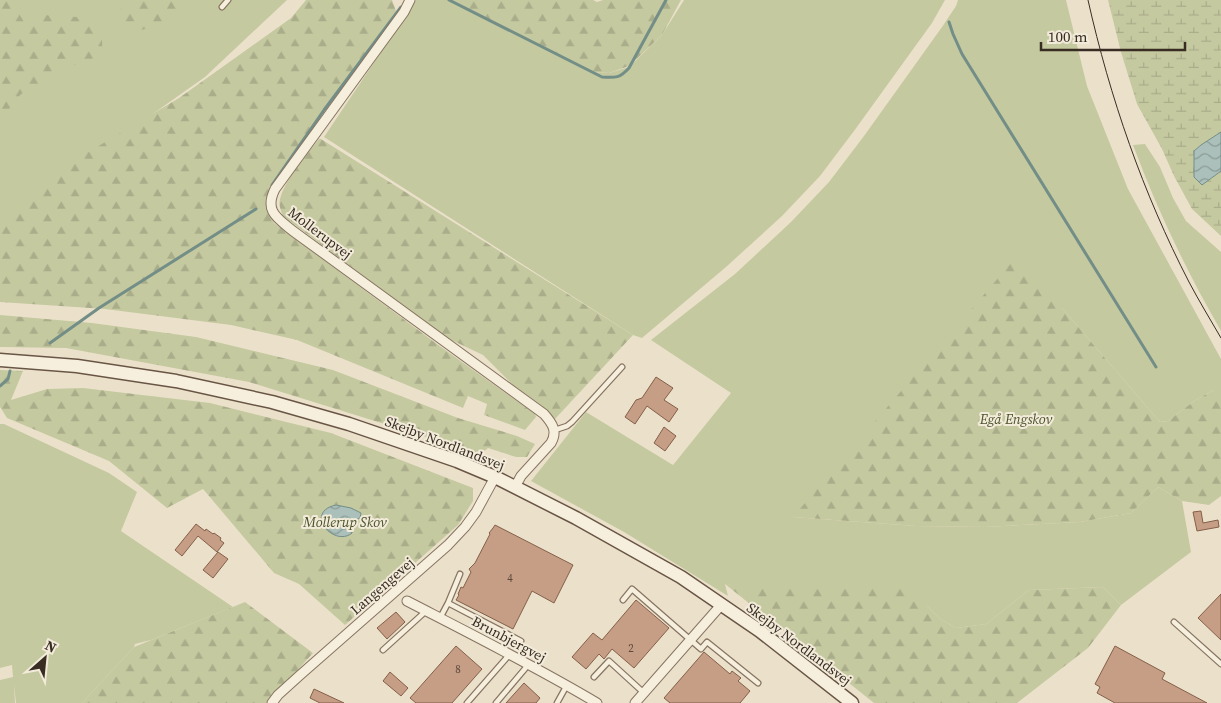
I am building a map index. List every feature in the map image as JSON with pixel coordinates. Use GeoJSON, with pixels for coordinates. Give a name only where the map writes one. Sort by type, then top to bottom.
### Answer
{"type":"FeatureCollection","features":[{"type":"Feature","properties":{"kind":"street","name":"Mollerupvej"},"geometry":{"type":"LineString","coordinates":[[410,0],[404,12],[275,189],[271,198],[271,209],[277,218],[293,231],[544,414],[555,430]]}},
{"type":"Feature","properties":{"kind":"street","name":"Skejby Nordlandsvej"},"geometry":{"type":"LineString","coordinates":[[0,360],[78,366],[166,379],[272,402],[403,441],[457,461],[515,486],[680,577],[722,604],[852,703]]}},
{"type":"Feature","properties":{"kind":"street"},"geometry":{"type":"LineString","coordinates":[[515,486],[521,476],[551,443],[555,430]]}},
{"type":"Feature","properties":{"kind":"street","name":"Langengevej"},"geometry":{"type":"LineString","coordinates":[[272,703],[299,676],[465,528],[495,477]]}},
{"type":"Feature","properties":{"kind":"street","name":"Brunbjergvej"},"geometry":{"type":"LineString","coordinates":[[407,602],[529,664],[596,703]]}},
{"type":"Feature","properties":{"kind":"street"},"geometry":{"type":"LineString","coordinates":[[636,703],[722,604]]}},
{"type":"Feature","properties":{"kind":"lane"},"geometry":{"type":"LineString","coordinates":[[222,7],[228,0]]}},
{"type":"Feature","properties":{"kind":"lane"},"geometry":{"type":"LineString","coordinates":[[555,430],[572,422],[622,367]]}},
{"type":"Feature","properties":{"kind":"lane"},"geometry":{"type":"LineString","coordinates":[[440,618],[460,574]]}},
{"type":"Feature","properties":{"kind":"lane"},"geometry":{"type":"LineString","coordinates":[[623,600],[632,589],[701,649],[707,642],[758,684]]}},
{"type":"Feature","properties":{"kind":"lane"},"geometry":{"type":"LineString","coordinates":[[448,603],[521,641]]}},
{"type":"Feature","properties":{"kind":"lane"},"geometry":{"type":"LineString","coordinates":[[383,650],[426,611]]}},
{"type":"Feature","properties":{"kind":"lane"},"geometry":{"type":"LineString","coordinates":[[1174,622],[1221,664]]}},
{"type":"Feature","properties":{"kind":"lane"},"geometry":{"type":"LineString","coordinates":[[467,703],[510,654]]}},
{"type":"Feature","properties":{"kind":"lane"},"geometry":{"type":"LineString","coordinates":[[594,677],[608,661],[644,693]]}},
{"type":"Feature","properties":{"kind":"lane"},"geometry":{"type":"LineString","coordinates":[[496,703],[529,664]]}},
{"type":"Feature","properties":{"kind":"lane"},"geometry":{"type":"LineString","coordinates":[[557,703],[567,685]]}},
{"type":"Feature","properties":{"kind":"green space"},"geometry":{"type":"Polygon","coordinates":[[[0,0],[287,0],[205,77],[79,166],[0,229],[0,0]]]}},
{"type":"Feature","properties":{"kind":"green space"},"geometry":{"type":"Polygon","coordinates":[[[0,0],[21,0],[18,12],[24,22],[34,22],[42,15],[83,18],[90,21],[96,25],[102,36],[102,54],[65,69],[43,85],[35,85],[20,95],[15,104],[0,116],[0,0]]]}},
{"type":"Feature","properties":{"kind":"green space"},"geometry":{"type":"Polygon","coordinates":[[[121,0],[196,0],[197,3],[163,24],[134,32],[119,28],[121,0]]]}},
{"type":"Feature","properties":{"kind":"green space"},"geometry":{"type":"Polygon","coordinates":[[[306,0],[392,0],[396,11],[281,172],[269,202],[274,223],[535,414],[536,417],[525,430],[484,415],[487,404],[468,396],[463,408],[297,340],[231,325],[105,309],[0,302],[0,228],[60,169],[179,98],[291,18],[306,0]]]}},
{"type":"Feature","properties":{"kind":"green space"},"geometry":{"type":"Polygon","coordinates":[[[416,0],[449,0],[593,72],[609,73],[629,67],[662,35],[684,0],[945,0],[932,23],[820,176],[782,216],[726,267],[642,338],[633,335],[324,137],[416,0]]]}},
{"type":"Feature","properties":{"kind":"green space"},"geometry":{"type":"Polygon","coordinates":[[[451,0],[593,0],[597,2],[603,0],[681,0],[662,35],[629,66],[609,73],[593,72],[451,0]]]}},
{"type":"Feature","properties":{"kind":"green space"},"geometry":{"type":"Polygon","coordinates":[[[958,0],[1066,0],[1087,86],[1128,189],[1221,359],[1221,390],[1214,390],[1194,401],[1168,421],[1160,422],[1062,308],[793,517],[916,526],[985,527],[1080,522],[1131,513],[1158,487],[1182,501],[1191,552],[1121,605],[1103,587],[1029,590],[986,624],[956,628],[940,619],[927,606],[725,584],[728,596],[624,532],[531,481],[586,412],[673,465],[731,393],[651,340],[735,274],[791,222],[829,182],[942,27],[958,0]]]}},
{"type":"Feature","properties":{"kind":"green space"},"geometry":{"type":"Polygon","coordinates":[[[1108,0],[1221,0],[1221,132],[1194,151],[1194,177],[1202,185],[1221,171],[1221,236],[1192,209],[1137,104],[1108,0]]]}},
{"type":"Feature","properties":{"kind":"green space"},"geometry":{"type":"Polygon","coordinates":[[[319,139],[633,335],[555,419],[541,405],[513,385],[483,355],[447,338],[283,216],[280,208],[280,199],[287,182],[319,139]]]}},
{"type":"Feature","properties":{"kind":"green space"},"geometry":{"type":"Polygon","coordinates":[[[1145,144],[1160,167],[1173,198],[1186,221],[1221,252],[1221,331],[1173,240],[1133,145],[1145,144]]]}},
{"type":"Feature","properties":{"kind":"green space","name":"Egå Engskov"},"geometry":{"type":"Polygon","coordinates":[[[1011,263],[1062,308],[1160,422],[1168,421],[1194,401],[1214,390],[1221,390],[1221,496],[1209,505],[1182,501],[1158,487],[1131,513],[1080,522],[985,527],[916,526],[793,517],[1011,263]]]}},
{"type":"Feature","properties":{"kind":"green space"},"geometry":{"type":"Polygon","coordinates":[[[0,315],[92,323],[196,337],[333,370],[458,418],[517,436],[535,444],[527,457],[516,457],[488,448],[481,454],[249,382],[66,348],[0,347],[0,315]]]}},
{"type":"Feature","properties":{"kind":"green space","name":"Mollerup Skov"},"geometry":{"type":"Polygon","coordinates":[[[0,370],[23,371],[11,400],[47,389],[83,388],[210,403],[331,433],[473,488],[473,501],[458,525],[345,625],[299,584],[274,573],[203,489],[167,508],[109,461],[7,418],[0,407],[0,370]]]}},
{"type":"Feature","properties":{"kind":"green space"},"geometry":{"type":"Polygon","coordinates":[[[0,424],[4,424],[109,473],[137,492],[121,531],[233,607],[151,640],[135,644],[82,703],[16,703],[14,684],[15,703],[0,703],[0,680],[13,677],[12,665],[0,668],[0,424]]]}},
{"type":"Feature","properties":{"kind":"green space"},"geometry":{"type":"Polygon","coordinates":[[[725,584],[913,588],[940,619],[956,628],[986,624],[1029,590],[1103,587],[1121,605],[1088,648],[1017,703],[874,703],[725,584]]]}},
{"type":"Feature","properties":{"kind":"green space"},"geometry":{"type":"Polygon","coordinates":[[[245,602],[313,653],[268,703],[82,703],[134,647],[245,602]]]}},
{"type":"Feature","properties":{"kind":"water"},"geometry":{"type":"Polygon","coordinates":[[[1221,132],[1221,171],[1202,185],[1194,177],[1194,151],[1221,132]]]}},
{"type":"Feature","properties":{"kind":"water"},"geometry":{"type":"Polygon","coordinates":[[[336,505],[351,508],[361,513],[360,518],[355,520],[353,524],[352,533],[345,536],[337,536],[330,533],[322,521],[322,514],[326,509],[336,505]]]}},
{"type":"Feature","properties":{"kind":"building"},"geometry":{"type":"Polygon","coordinates":[[[656,377],[673,388],[664,400],[678,409],[669,422],[647,406],[635,424],[625,417],[636,400],[642,398],[656,377]]]}},
{"type":"Feature","properties":{"kind":"building"},"geometry":{"type":"Polygon","coordinates":[[[664,427],[676,436],[665,451],[654,443],[664,427]]]}},
{"type":"Feature","properties":{"kind":"building"},"geometry":{"type":"Polygon","coordinates":[[[1201,511],[1203,523],[1218,520],[1219,527],[1197,531],[1193,512],[1201,511]]]}},
{"type":"Feature","properties":{"kind":"building"},"geometry":{"type":"Polygon","coordinates":[[[196,524],[205,531],[206,529],[221,538],[220,540],[224,543],[217,552],[198,536],[182,556],[175,550],[196,524]]]}},
{"type":"Feature","properties":{"kind":"building"},"geometry":{"type":"Polygon","coordinates":[[[495,525],[573,565],[554,603],[532,591],[513,629],[456,600],[461,587],[463,588],[471,572],[469,569],[475,563],[489,533],[495,525]]]}},
{"type":"Feature","properties":{"kind":"building"},"geometry":{"type":"Polygon","coordinates":[[[218,552],[228,559],[213,578],[203,570],[218,552]]]}},
{"type":"Feature","properties":{"kind":"building"},"geometry":{"type":"Polygon","coordinates":[[[1221,594],[1221,640],[1198,618],[1221,594]]]}},
{"type":"Feature","properties":{"kind":"building"},"geometry":{"type":"Polygon","coordinates":[[[636,600],[669,628],[634,668],[612,649],[604,659],[599,654],[586,669],[572,657],[593,633],[602,640],[636,600]]]}},
{"type":"Feature","properties":{"kind":"building"},"geometry":{"type":"Polygon","coordinates":[[[396,612],[405,622],[387,639],[377,628],[396,612]]]}},
{"type":"Feature","properties":{"kind":"building"},"geometry":{"type":"Polygon","coordinates":[[[456,646],[482,669],[452,703],[416,703],[410,698],[456,646]]]}},
{"type":"Feature","properties":{"kind":"building"},"geometry":{"type":"Polygon","coordinates":[[[1115,646],[1165,673],[1162,679],[1207,703],[1115,703],[1097,693],[1100,687],[1095,684],[1115,646]]]}},
{"type":"Feature","properties":{"kind":"building"},"geometry":{"type":"Polygon","coordinates":[[[704,652],[730,674],[732,671],[741,678],[738,681],[750,691],[740,703],[670,703],[664,698],[704,652]]]}},
{"type":"Feature","properties":{"kind":"building"},"geometry":{"type":"Polygon","coordinates":[[[390,672],[408,688],[401,696],[383,681],[390,672]]]}},
{"type":"Feature","properties":{"kind":"building"},"geometry":{"type":"Polygon","coordinates":[[[524,683],[540,698],[536,703],[506,703],[524,683]]]}},
{"type":"Feature","properties":{"kind":"building"},"geometry":{"type":"Polygon","coordinates":[[[314,689],[344,703],[320,703],[310,698],[314,689]]]}},
{"type":"Feature","properties":{"kind":"waterway"},"geometry":{"type":"LineString","coordinates":[[449,0],[602,77],[617,77],[629,68],[666,0]]}},
{"type":"Feature","properties":{"kind":"waterway"},"geometry":{"type":"LineString","coordinates":[[272,185],[324,110],[401,7]]}},
{"type":"Feature","properties":{"kind":"waterway"},"geometry":{"type":"LineString","coordinates":[[949,22],[962,54],[1156,367]]}},
{"type":"Feature","properties":{"kind":"waterway"},"geometry":{"type":"LineString","coordinates":[[50,343],[99,308],[256,209]]}},
{"type":"Feature","properties":{"kind":"waterway"},"geometry":{"type":"LineString","coordinates":[[0,386],[8,379],[10,371]]}},
{"type":"Feature","properties":{"kind":"tram line"},"geometry":{"type":"LineString","coordinates":[[1088,0],[1117,109],[1143,180],[1172,248],[1221,338]]}}]}
